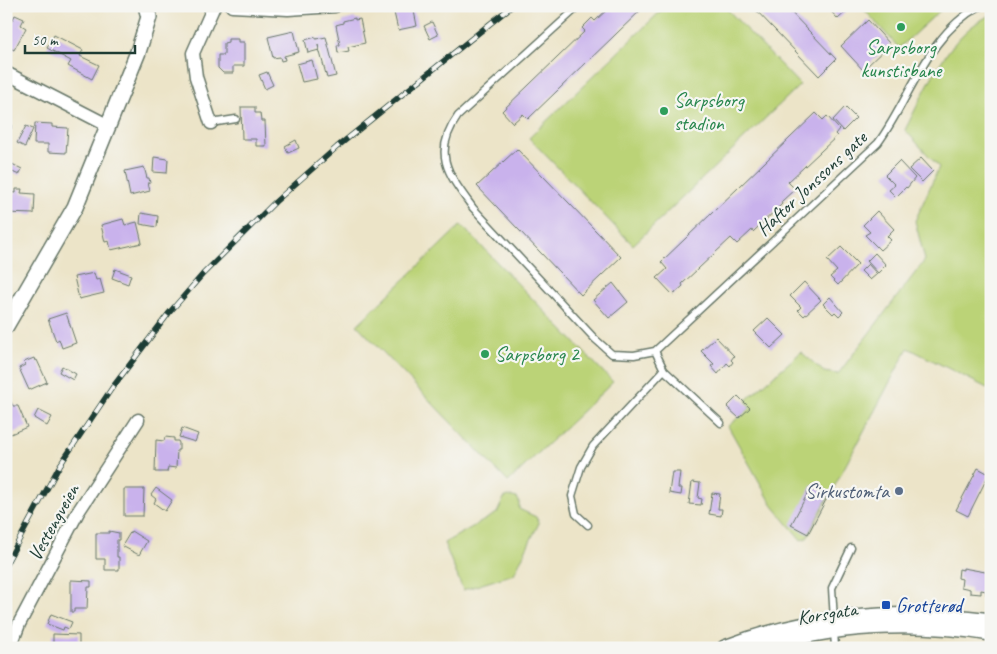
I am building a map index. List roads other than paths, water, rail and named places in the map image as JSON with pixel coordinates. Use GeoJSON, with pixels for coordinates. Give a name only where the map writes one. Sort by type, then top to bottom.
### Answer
{"type":"FeatureCollection","features":[{"type":"Feature","properties":{"kind":"street"},"geometry":{"type":"LineString","coordinates":[[211,122],[196,76],[193,53],[214,6]]}},
{"type":"Feature","properties":{"kind":"street"},"geometry":{"type":"LineString","coordinates":[[232,6],[288,9],[335,6]]}},
{"type":"Feature","properties":{"kind":"street"},"geometry":{"type":"LineString","coordinates":[[7,324],[76,207],[138,52],[147,12]]}},
{"type":"Feature","properties":{"kind":"street"},"geometry":{"type":"LineString","coordinates":[[6,73],[109,126]]}},
{"type":"Feature","properties":{"kind":"street","name":"Vestengveien"},"geometry":{"type":"LineString","coordinates":[[10,648],[23,617],[78,512],[138,420]]}},
{"type":"Feature","properties":{"kind":"street"},"geometry":{"type":"LineString","coordinates":[[834,624],[878,615],[923,615],[991,621]]}},
{"type":"Feature","properties":{"kind":"street","name":"Korsgata"},"geometry":{"type":"LineString","coordinates":[[761,648],[834,624]]}},
{"type":"Feature","properties":{"kind":"street","name":"Korsgata"},"geometry":{"type":"LineString","coordinates":[[725,648],[744,640],[786,629],[834,624],[874,627],[968,629],[991,633]]}},
{"type":"Feature","properties":{"kind":"lane"},"geometry":{"type":"LineString","coordinates":[[578,6],[458,116],[450,127],[444,144],[444,157],[448,170],[474,208],[595,339],[612,354],[634,355],[656,351],[664,370],[721,423]]}},
{"type":"Feature","properties":{"kind":"lane","name":"Haftor Jonssons gate"},"geometry":{"type":"LineString","coordinates":[[656,351],[878,143],[891,125],[920,69],[949,30],[962,18],[980,6]]}},
{"type":"Feature","properties":{"kind":"lane"},"geometry":{"type":"LineString","coordinates":[[211,122],[236,119]]}},
{"type":"Feature","properties":{"kind":"lane"},"geometry":{"type":"LineString","coordinates":[[588,525],[576,514],[572,496],[582,467],[593,446],[664,370]]}},
{"type":"Feature","properties":{"kind":"lane"},"geometry":{"type":"LineString","coordinates":[[834,648],[832,588],[851,548]]}},
{"type":"Feature","properties":{"kind":"railway"},"geometry":{"type":"LineString","coordinates":[[6,564],[60,465],[112,388],[169,313],[203,274],[275,202],[337,147],[512,6]]}},
{"type":"Feature","properties":{"kind":"place","name":"Sarpsborg kunstisbane"},"geometry":{"type":"Point","coordinates":[901,27]}},
{"type":"Feature","properties":{"kind":"place","name":"Sarpsborg stadion"},"geometry":{"type":"Point","coordinates":[664,111]}},
{"type":"Feature","properties":{"kind":"place","name":"Sarpsborg 2"},"geometry":{"type":"Point","coordinates":[485,354]}},
{"type":"Feature","properties":{"kind":"place","name":"Sirkustomta"},"geometry":{"type":"Point","coordinates":[899,491]}},
{"type":"Feature","properties":{"kind":"place","name":"Grotterød"},"geometry":{"type":"Point","coordinates":[886,605]}}]}
